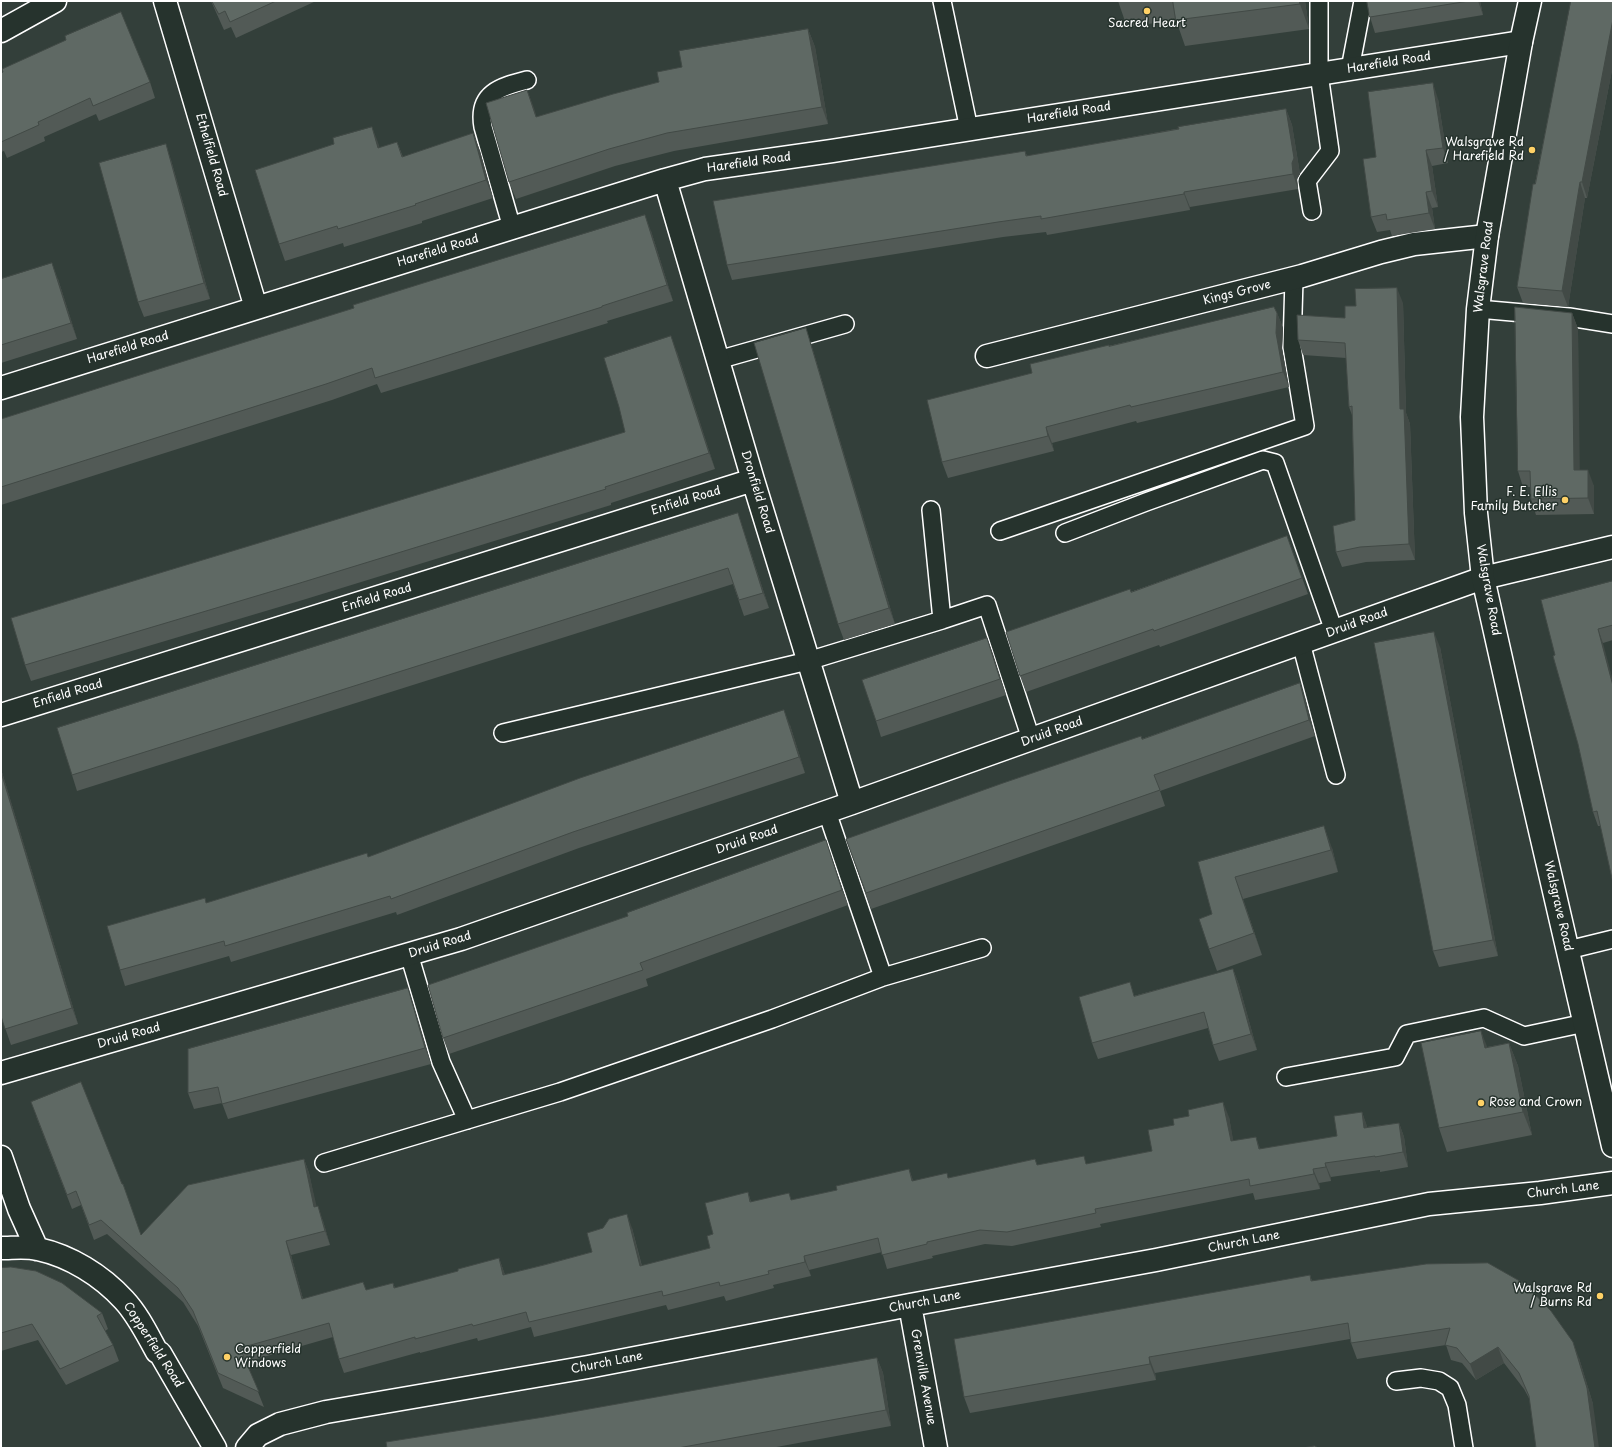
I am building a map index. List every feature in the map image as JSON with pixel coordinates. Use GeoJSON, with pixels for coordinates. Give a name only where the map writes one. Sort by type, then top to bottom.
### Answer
{"type":"FeatureCollection","features":[{"type":"Feature","properties":{"kind":"main road"},"geometry":{"type":"LineString","coordinates":[[1,31],[55,1]]}},
{"type":"Feature","properties":{"kind":"main road","name":"Ethelfield Road"},"geometry":{"type":"LineString","coordinates":[[165,1],[256,308]]}},
{"type":"Feature","properties":{"kind":"main road","name":"Walsgrave Road"},"geometry":{"type":"LineString","coordinates":[[1530,1],[1521,42],[1487,236],[1478,309],[1472,417],[1472,450],[1476,513],[1483,578],[1613,1146]]}},
{"type":"Feature","properties":{"kind":"main road","name":"Harefield Road"},"geometry":{"type":"LineString","coordinates":[[1,388],[665,180],[705,169],[832,151],[1521,42]]}},
{"type":"Feature","properties":{"kind":"main road","name":"Dronfield Road"},"geometry":{"type":"LineString","coordinates":[[665,180],[753,480],[852,803]]}},
{"type":"Feature","properties":{"kind":"main road","name":"Kings Grove"},"geometry":{"type":"LineString","coordinates":[[987,356],[1294,279],[1381,252],[1414,244],[1487,236]]}},
{"type":"Feature","properties":{"kind":"main road","name":"Enfield Road"},"geometry":{"type":"LineString","coordinates":[[1,715],[753,480]]}},
{"type":"Feature","properties":{"kind":"main road","name":"Druid Road"},"geometry":{"type":"LineString","coordinates":[[1,1073],[461,939],[827,812],[1483,578],[1613,547]]}},
{"type":"Feature","properties":{"kind":"main road"},"geometry":{"type":"LineString","coordinates":[[1,1157],[19,1209],[37,1249]]}},
{"type":"Feature","properties":{"kind":"main road","name":"Church Lane"},"geometry":{"type":"LineString","coordinates":[[247,1448],[258,1435],[280,1424],[326,1412],[588,1367],[910,1305],[1156,1260],[1429,1204],[1540,1193],[1613,1183]]}},
{"type":"Feature","properties":{"kind":"main road","name":"Copperfield Road"},"geometry":{"type":"LineString","coordinates":[[1,1248],[37,1249],[77,1263],[99,1278],[124,1300],[139,1320],[156,1352],[160,1353],[215,1448]]}},
{"type":"Feature","properties":{"kind":"main road","name":"Grenville Avenue"},"geometry":{"type":"LineString","coordinates":[[910,1305],[936,1448]]}},
{"type":"Feature","properties":{"kind":"lane"},"geometry":{"type":"LineString","coordinates":[[942,1],[969,129]]}},
{"type":"Feature","properties":{"kind":"lane"},"geometry":{"type":"LineString","coordinates":[[1312,211],[1307,181],[1330,151],[1319,74],[1319,1]]}},
{"type":"Feature","properties":{"kind":"lane"},"geometry":{"type":"LineString","coordinates":[[1350,69],[1363,1]]}},
{"type":"Feature","properties":{"kind":"lane"},"geometry":{"type":"LineString","coordinates":[[512,228],[481,116],[485,100],[494,92],[511,84],[527,80]]}},
{"type":"Feature","properties":{"kind":"lane"},"geometry":{"type":"LineString","coordinates":[[1000,531],[1305,426],[1292,347],[1294,279]]}},
{"type":"Feature","properties":{"kind":"lane"},"geometry":{"type":"LineString","coordinates":[[1478,309],[1569,317],[1613,324]]}},
{"type":"Feature","properties":{"kind":"lane"},"geometry":{"type":"LineString","coordinates":[[718,360],[845,324]]}},
{"type":"Feature","properties":{"kind":"lane"},"geometry":{"type":"LineString","coordinates":[[1065,533],[1263,460],[1275,463],[1334,631]]}},
{"type":"Feature","properties":{"kind":"lane"},"geometry":{"type":"LineString","coordinates":[[931,510],[942,620]]}},
{"type":"Feature","properties":{"kind":"lane"},"geometry":{"type":"LineString","coordinates":[[503,734],[808,661],[988,606],[1031,739]]}},
{"type":"Feature","properties":{"kind":"lane"},"geometry":{"type":"LineString","coordinates":[[1301,643],[1336,775]]}},
{"type":"Feature","properties":{"kind":"lane"},"geometry":{"type":"LineString","coordinates":[[827,812],[883,977]]}},
{"type":"Feature","properties":{"kind":"lane"},"geometry":{"type":"LineString","coordinates":[[1568,950],[1613,939]]}},
{"type":"Feature","properties":{"kind":"lane"},"geometry":{"type":"LineString","coordinates":[[324,1163],[560,1092],[772,1019],[883,977],[982,948]]}},
{"type":"Feature","properties":{"kind":"lane"},"geometry":{"type":"LineString","coordinates":[[409,954],[441,1062],[467,1120]]}},
{"type":"Feature","properties":{"kind":"lane"},"geometry":{"type":"LineString","coordinates":[[1286,1077],[1395,1057],[1407,1034],[1484,1018],[1524,1036],[1585,1023]]}},
{"type":"Feature","properties":{"kind":"lane"},"geometry":{"type":"LineString","coordinates":[[1396,1381],[1421,1378],[1439,1381],[1450,1388],[1457,1405],[1464,1448]]}},
{"type":"Feature","properties":{"kind":"building"},"geometry":{"type":"Polygon","coordinates":[[[212,1],[276,1],[230,22],[225,11],[219,14],[212,1]]]}},
{"type":"Feature","properties":{"kind":"building"},"geometry":{"type":"Polygon","coordinates":[[[1173,1],[1299,1],[1300,4],[1176,20],[1173,1]]]}},
{"type":"Feature","properties":{"kind":"building"},"geometry":{"type":"Polygon","coordinates":[[[1367,1],[1469,1],[1370,17],[1367,1]]]}},
{"type":"Feature","properties":{"kind":"building"},"geometry":{"type":"Polygon","coordinates":[[[1571,1],[1613,1],[1613,19],[1582,182],[1580,182],[1562,291],[1517,287],[1533,184],[1535,184],[1571,1]]]}},
{"type":"Feature","properties":{"kind":"building"},"geometry":{"type":"Polygon","coordinates":[[[121,12],[150,82],[93,106],[90,98],[38,122],[39,125],[1,142],[2,69],[66,40],[65,36],[121,12]]]}},
{"type":"Feature","properties":{"kind":"building"},"geometry":{"type":"Polygon","coordinates":[[[808,29],[822,107],[667,133],[609,149],[509,182],[486,103],[527,90],[536,117],[659,82],[657,72],[682,67],[679,51],[808,29]]]}},
{"type":"Feature","properties":{"kind":"building"},"geometry":{"type":"Polygon","coordinates":[[[1433,83],[1443,148],[1426,150],[1432,191],[1426,192],[1429,213],[1387,220],[1386,214],[1371,217],[1363,159],[1376,157],[1368,92],[1433,83]]]}},
{"type":"Feature","properties":{"kind":"building"},"geometry":{"type":"Polygon","coordinates":[[[1286,109],[1294,158],[1292,163],[1293,174],[1184,192],[1184,194],[1041,219],[1041,216],[998,222],[727,265],[713,201],[1025,151],[1026,156],[1179,129],[1178,127],[1286,109]]]}},
{"type":"Feature","properties":{"kind":"building"},"geometry":{"type":"Polygon","coordinates":[[[372,127],[378,148],[397,142],[402,157],[473,133],[486,180],[415,204],[416,205],[338,229],[337,226],[279,244],[255,170],[334,144],[333,138],[372,127]]]}},
{"type":"Feature","properties":{"kind":"building"},"geometry":{"type":"Polygon","coordinates":[[[166,144],[204,283],[138,302],[99,163],[166,144]]]}},
{"type":"Feature","properties":{"kind":"building"},"geometry":{"type":"Polygon","coordinates":[[[645,215],[667,285],[602,307],[375,378],[372,368],[1,487],[1,419],[354,308],[353,305],[645,215]]]}},
{"type":"Feature","properties":{"kind":"building"},"geometry":{"type":"Polygon","coordinates":[[[52,263],[71,323],[1,345],[1,279],[52,263]]]}},
{"type":"Feature","properties":{"kind":"building"},"geometry":{"type":"Polygon","coordinates":[[[1397,288],[1400,409],[1404,409],[1409,544],[1360,547],[1336,552],[1333,526],[1355,520],[1352,406],[1349,407],[1345,343],[1298,340],[1297,315],[1345,318],[1345,306],[1356,306],[1355,289],[1397,288]]]}},
{"type":"Feature","properties":{"kind":"building"},"geometry":{"type":"Polygon","coordinates":[[[1274,307],[1277,313],[1276,333],[1283,372],[1131,407],[1130,405],[1046,427],[1048,436],[942,462],[927,400],[1032,373],[1030,364],[1274,307]]]}},
{"type":"Feature","properties":{"kind":"building"},"geometry":{"type":"Polygon","coordinates":[[[1515,307],[1572,313],[1574,470],[1588,470],[1588,498],[1531,499],[1530,471],[1518,471],[1515,307]]]}},
{"type":"Feature","properties":{"kind":"building"},"geometry":{"type":"Polygon","coordinates":[[[806,328],[889,608],[838,624],[754,343],[806,328]]]}},
{"type":"Feature","properties":{"kind":"building"},"geometry":{"type":"Polygon","coordinates":[[[671,336],[709,453],[605,487],[606,489],[300,583],[25,665],[11,618],[625,432],[604,358],[671,336]]]}},
{"type":"Feature","properties":{"kind":"building"},"geometry":{"type":"Polygon","coordinates":[[[738,513],[763,593],[739,600],[728,568],[72,775],[57,728],[738,513]]]}},
{"type":"Feature","properties":{"kind":"building"},"geometry":{"type":"Polygon","coordinates":[[[1287,536],[1302,578],[1154,631],[1153,629],[1020,676],[1006,632],[1130,589],[1131,592],[1287,536]]]}},
{"type":"Feature","properties":{"kind":"building"},"geometry":{"type":"Polygon","coordinates":[[[1613,581],[1613,625],[1598,629],[1613,686],[1613,883],[1597,811],[1593,812],[1578,744],[1553,656],[1555,655],[1541,600],[1613,581]]]}},
{"type":"Feature","properties":{"kind":"building"},"geometry":{"type":"Polygon","coordinates":[[[1434,632],[1493,940],[1433,951],[1374,643],[1434,632]]]}},
{"type":"Feature","properties":{"kind":"building"},"geometry":{"type":"Polygon","coordinates":[[[987,638],[1000,679],[876,721],[862,680],[987,638]]]}},
{"type":"Feature","properties":{"kind":"building"},"geometry":{"type":"Polygon","coordinates":[[[1300,683],[1309,720],[1154,775],[1160,790],[866,893],[846,839],[1003,783],[1141,736],[1142,739],[1300,683]]]}},
{"type":"Feature","properties":{"kind":"building"},"geometry":{"type":"Polygon","coordinates":[[[784,710],[799,757],[573,832],[391,899],[390,896],[225,946],[224,941],[120,970],[107,926],[205,898],[206,903],[367,853],[368,857],[580,778],[784,710]]]}},
{"type":"Feature","properties":{"kind":"building"},"geometry":{"type":"Polygon","coordinates":[[[1,772],[72,1008],[5,1029],[1,1016],[1,772]]]}},
{"type":"Feature","properties":{"kind":"building"},"geometry":{"type":"Polygon","coordinates":[[[1324,826],[1331,850],[1235,877],[1254,933],[1209,949],[1199,919],[1212,914],[1198,862],[1324,826]]]}},
{"type":"Feature","properties":{"kind":"building"},"geometry":{"type":"Polygon","coordinates":[[[826,840],[842,890],[640,963],[643,970],[443,1038],[428,985],[628,916],[627,913],[826,840]]]}},
{"type":"Feature","properties":{"kind":"building"},"geometry":{"type":"Polygon","coordinates":[[[1233,969],[1251,1034],[1213,1045],[1204,1012],[1092,1043],[1079,997],[1130,982],[1134,996],[1233,969]]]}},
{"type":"Feature","properties":{"kind":"building"},"geometry":{"type":"Polygon","coordinates":[[[408,988],[425,1048],[222,1104],[218,1087],[188,1093],[188,1049],[408,988]]]}},
{"type":"Feature","properties":{"kind":"building","name":"Rose and Crown"},"geometry":{"type":"Polygon","coordinates":[[[1481,1031],[1485,1048],[1509,1043],[1523,1112],[1439,1128],[1421,1043],[1481,1031]]]}},
{"type":"Feature","properties":{"kind":"building"},"geometry":{"type":"Polygon","coordinates":[[[81,1082],[123,1184],[141,1235],[188,1185],[304,1159],[314,1207],[318,1206],[325,1231],[286,1241],[302,1299],[363,1282],[366,1290],[393,1283],[394,1288],[458,1271],[458,1269],[499,1258],[503,1275],[544,1265],[592,1252],[587,1233],[603,1228],[609,1219],[627,1214],[640,1266],[710,1248],[707,1236],[713,1234],[705,1203],[748,1192],[750,1202],[789,1193],[791,1200],[837,1190],[836,1186],[909,1169],[912,1181],[947,1173],[948,1178],[1035,1159],[1037,1165],[1084,1156],[1086,1164],[1152,1151],[1148,1130],[1174,1125],[1173,1119],[1189,1116],[1188,1110],[1223,1102],[1231,1141],[1256,1137],[1259,1149],[1337,1136],[1334,1116],[1362,1112],[1364,1128],[1399,1123],[1403,1152],[1325,1163],[1326,1167],[1313,1169],[1314,1174],[1250,1186],[1249,1179],[1095,1209],[1096,1213],[1007,1232],[980,1230],[927,1242],[927,1244],[882,1255],[878,1238],[804,1256],[805,1262],[768,1271],[769,1274],[720,1286],[719,1282],[663,1296],[662,1291],[529,1322],[526,1312],[473,1326],[472,1324],[415,1339],[415,1337],[339,1359],[329,1323],[240,1348],[259,1392],[218,1373],[193,1311],[178,1288],[101,1220],[89,1225],[76,1191],[67,1195],[31,1102],[81,1082]]]}},
{"type":"Feature","properties":{"kind":"building"},"geometry":{"type":"Polygon","coordinates":[[[1488,1263],[1525,1284],[1551,1311],[1573,1342],[1587,1388],[1595,1448],[1536,1448],[1529,1396],[1519,1373],[1498,1347],[1470,1364],[1457,1348],[1445,1345],[1450,1328],[1351,1343],[1348,1323],[1149,1357],[1150,1364],[964,1397],[954,1339],[1310,1275],[1311,1281],[1426,1264],[1488,1263]]]}},
{"type":"Feature","properties":{"kind":"building"},"geometry":{"type":"Polygon","coordinates":[[[11,1267],[36,1271],[62,1283],[102,1313],[97,1316],[113,1345],[60,1369],[32,1324],[1,1333],[1,1268],[11,1267]]]}},
{"type":"Feature","properties":{"kind":"building"},"geometry":{"type":"Polygon","coordinates":[[[877,1358],[886,1410],[678,1448],[387,1448],[386,1442],[544,1417],[877,1358]]]}},
{"type":"Feature","properties":{"kind":"building"},"geometry":{"type":"Polygon","coordinates":[[[1315,1446],[1318,1448],[1303,1448],[1315,1446]]]}},
{"type":"Feature","properties":{"kind":"place","name":"Sacred Heart"},"geometry":{"type":"Point","coordinates":[1147,11]}},
{"type":"Feature","properties":{"kind":"place","name":"Walsgrave Rd / Harefield Rd"},"geometry":{"type":"Point","coordinates":[1532,150]}},
{"type":"Feature","properties":{"kind":"place","name":"F. E. Ellis Family Butcher"},"geometry":{"type":"Point","coordinates":[1565,500]}},
{"type":"Feature","properties":{"kind":"place","name":"Rose and Crown"},"geometry":{"type":"Point","coordinates":[1481,1103]}},
{"type":"Feature","properties":{"kind":"place","name":"Walsgrave Rd / Burns Rd"},"geometry":{"type":"Point","coordinates":[1600,1296]}},
{"type":"Feature","properties":{"kind":"place","name":"Copperfield Windows"},"geometry":{"type":"Point","coordinates":[227,1357]}}]}
